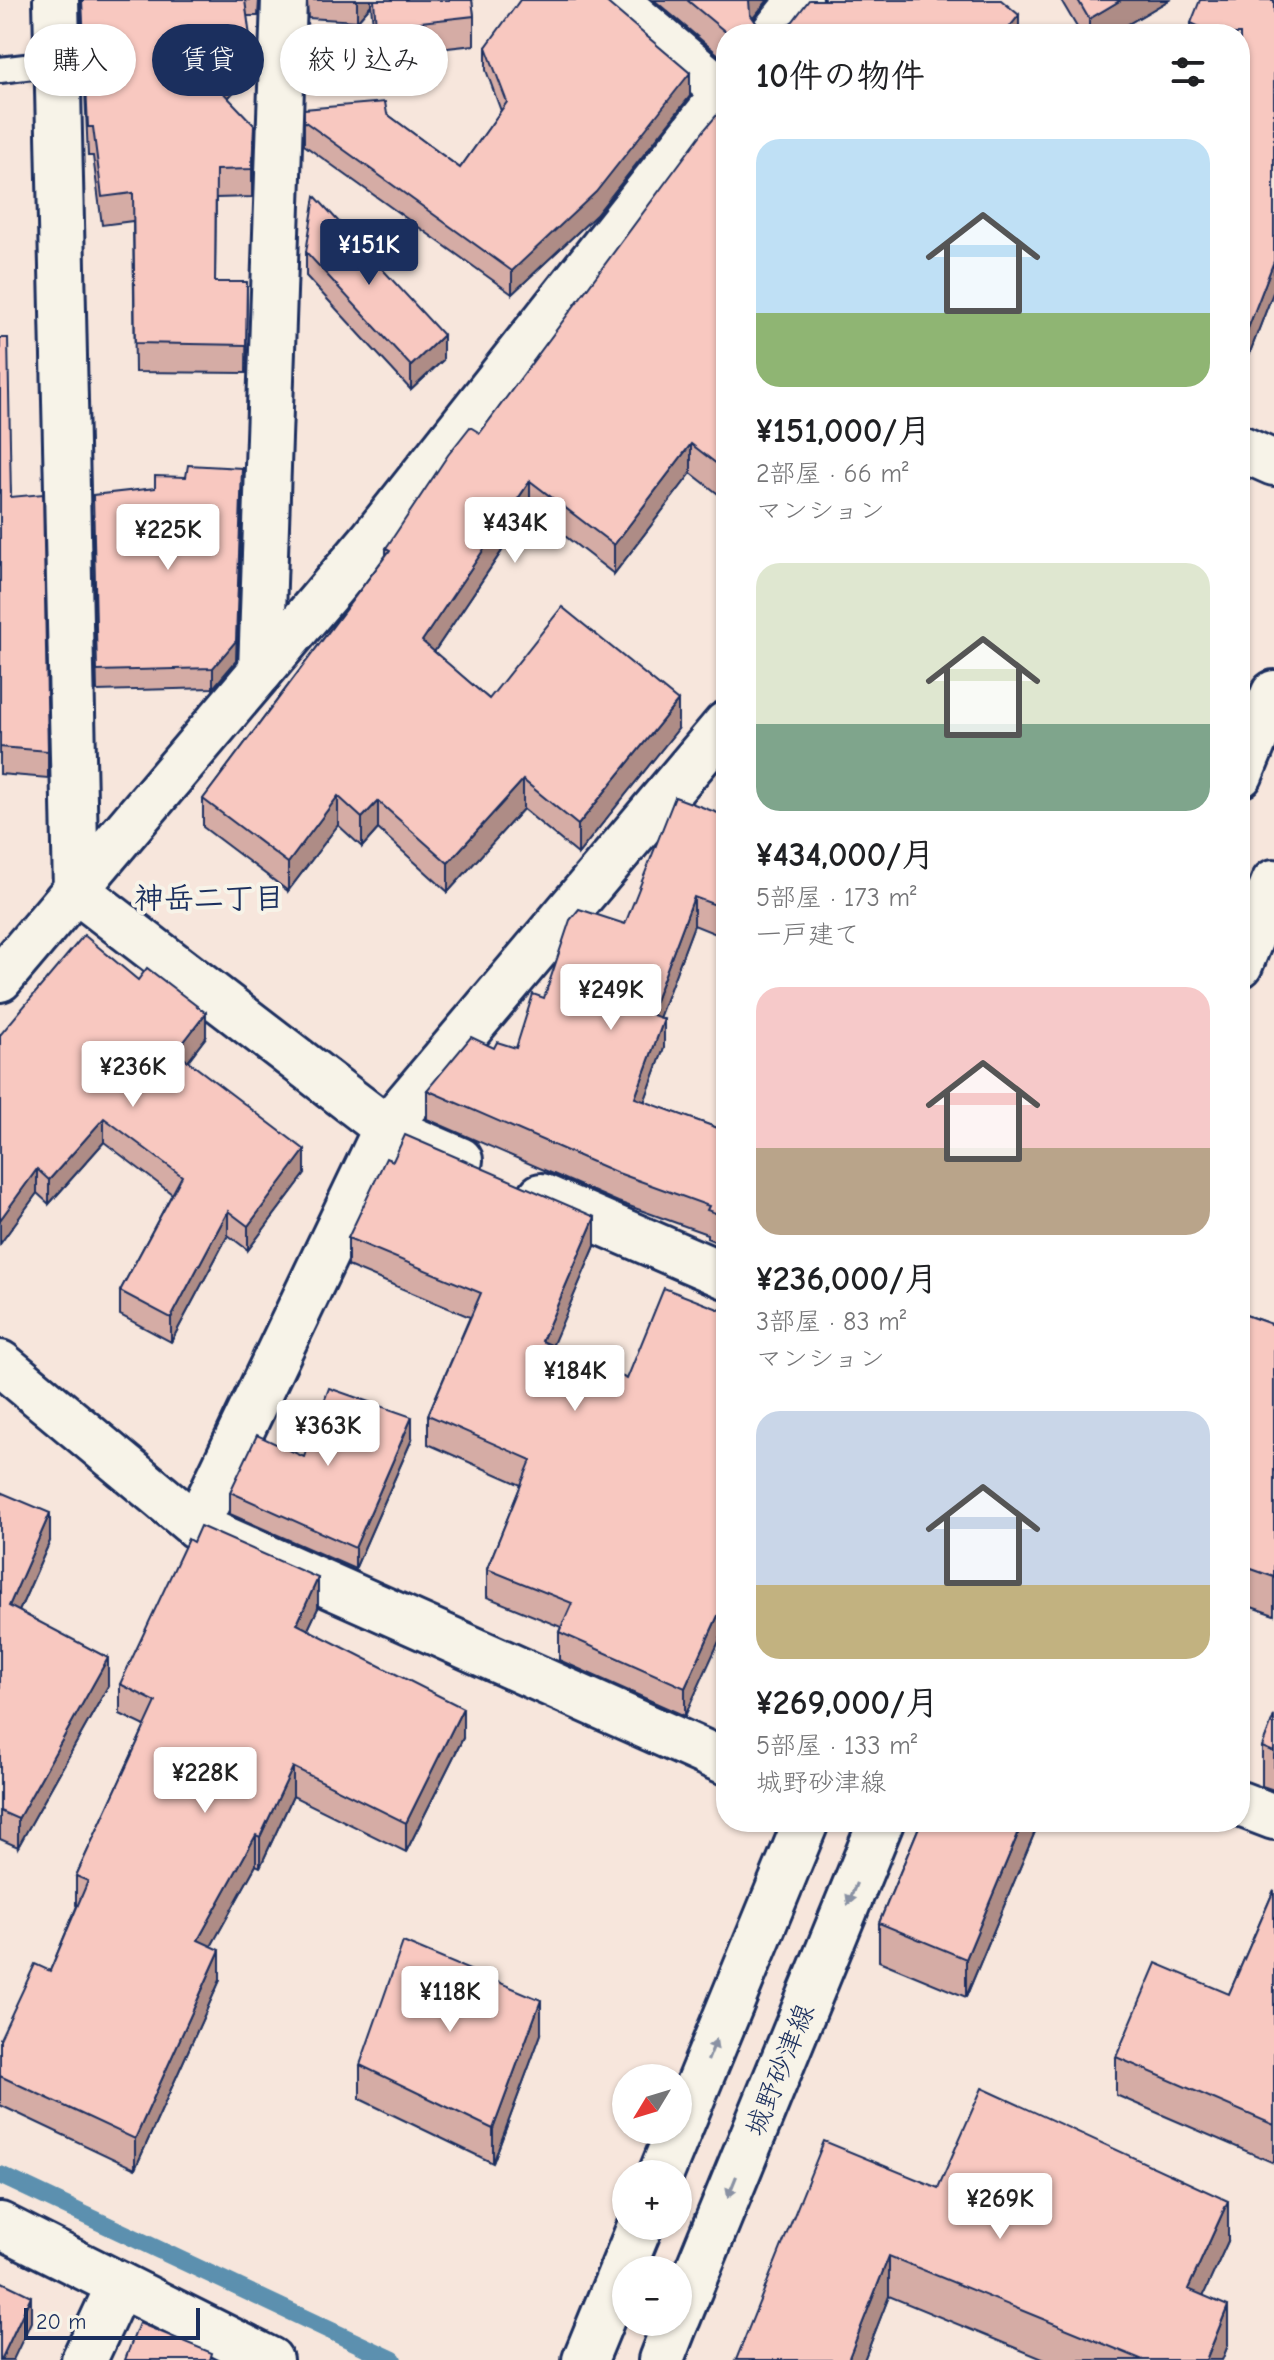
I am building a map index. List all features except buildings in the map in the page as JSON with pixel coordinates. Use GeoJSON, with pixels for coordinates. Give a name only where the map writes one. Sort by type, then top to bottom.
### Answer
{"type":"FeatureCollection","features":[{"type":"Feature","properties":{"kind":"street"},"geometry":{"type":"LineString","coordinates":[[56,0],[57,24]]}},
{"type":"Feature","properties":{"kind":"street"},"geometry":{"type":"LineString","coordinates":[[261,671],[284,0]]}},
{"type":"Feature","properties":{"kind":"street"},"geometry":{"type":"LineString","coordinates":[[615,0],[716,85]]}},
{"type":"Feature","properties":{"kind":"street"},"geometry":{"type":"LineString","coordinates":[[781,24],[800,0]]}},
{"type":"Feature","properties":{"kind":"street"},"geometry":{"type":"LineString","coordinates":[[59,96],[76,890]]}},
{"type":"Feature","properties":{"kind":"street"},"geometry":{"type":"LineString","coordinates":[[0,979],[371,541],[716,104]]}},
{"type":"Feature","properties":{"kind":"street"},"geometry":{"type":"LineString","coordinates":[[1250,452],[1274,463]]}},
{"type":"Feature","properties":{"kind":"street"},"geometry":{"type":"LineString","coordinates":[[1250,751],[1274,693]]}},
{"type":"Feature","properties":{"kind":"street"},"geometry":{"type":"LineString","coordinates":[[196,1526],[386,1128],[716,736]]}},
{"type":"Feature","properties":{"kind":"street"},"geometry":{"type":"LineString","coordinates":[[1254,955],[1274,882]]}},
{"type":"Feature","properties":{"kind":"street"},"geometry":{"type":"LineString","coordinates":[[76,890],[386,1128],[716,1272]]}},
{"type":"Feature","properties":{"kind":"street"},"geometry":{"type":"LineString","coordinates":[[0,1363],[196,1526],[716,1758]]}},
{"type":"Feature","properties":{"kind":"street"},"geometry":{"type":"LineString","coordinates":[[1250,1808],[1274,1817]]}},
{"type":"Feature","properties":{"kind":"street"},"geometry":{"type":"LineString","coordinates":[[667,2160],[802,1832]]}},
{"type":"Feature","properties":{"kind":"street","name":"城野砂津線"},"geometry":{"type":"LineString","coordinates":[[692,2283],[877,1832]]}},
{"type":"Feature","properties":{"kind":"street"},"geometry":{"type":"LineString","coordinates":[[0,2225],[270,2360]]}},
{"type":"Feature","properties":{"kind":"street"},"geometry":{"type":"LineString","coordinates":[[585,2360],[634,2240]]}},
{"type":"Feature","properties":{"kind":"street"},"geometry":{"type":"LineString","coordinates":[[84,2360],[119,2285]]}},
{"type":"Feature","properties":{"kind":"street","name":"城野砂津線"},"geometry":{"type":"LineString","coordinates":[[661,2360],[671,2336]]}},
{"type":"Feature","properties":{"kind":"lane"},"geometry":{"type":"LineString","coordinates":[[0,70],[24,67]]}},
{"type":"Feature","properties":{"kind":"waterway"},"geometry":{"type":"LineString","coordinates":[[0,2175],[393,2360]]}},
{"type":"Feature","properties":{"kind":"district","name":"神岳二丁目"},"geometry":{"type":"Point","coordinates":[209,898]}}]}
